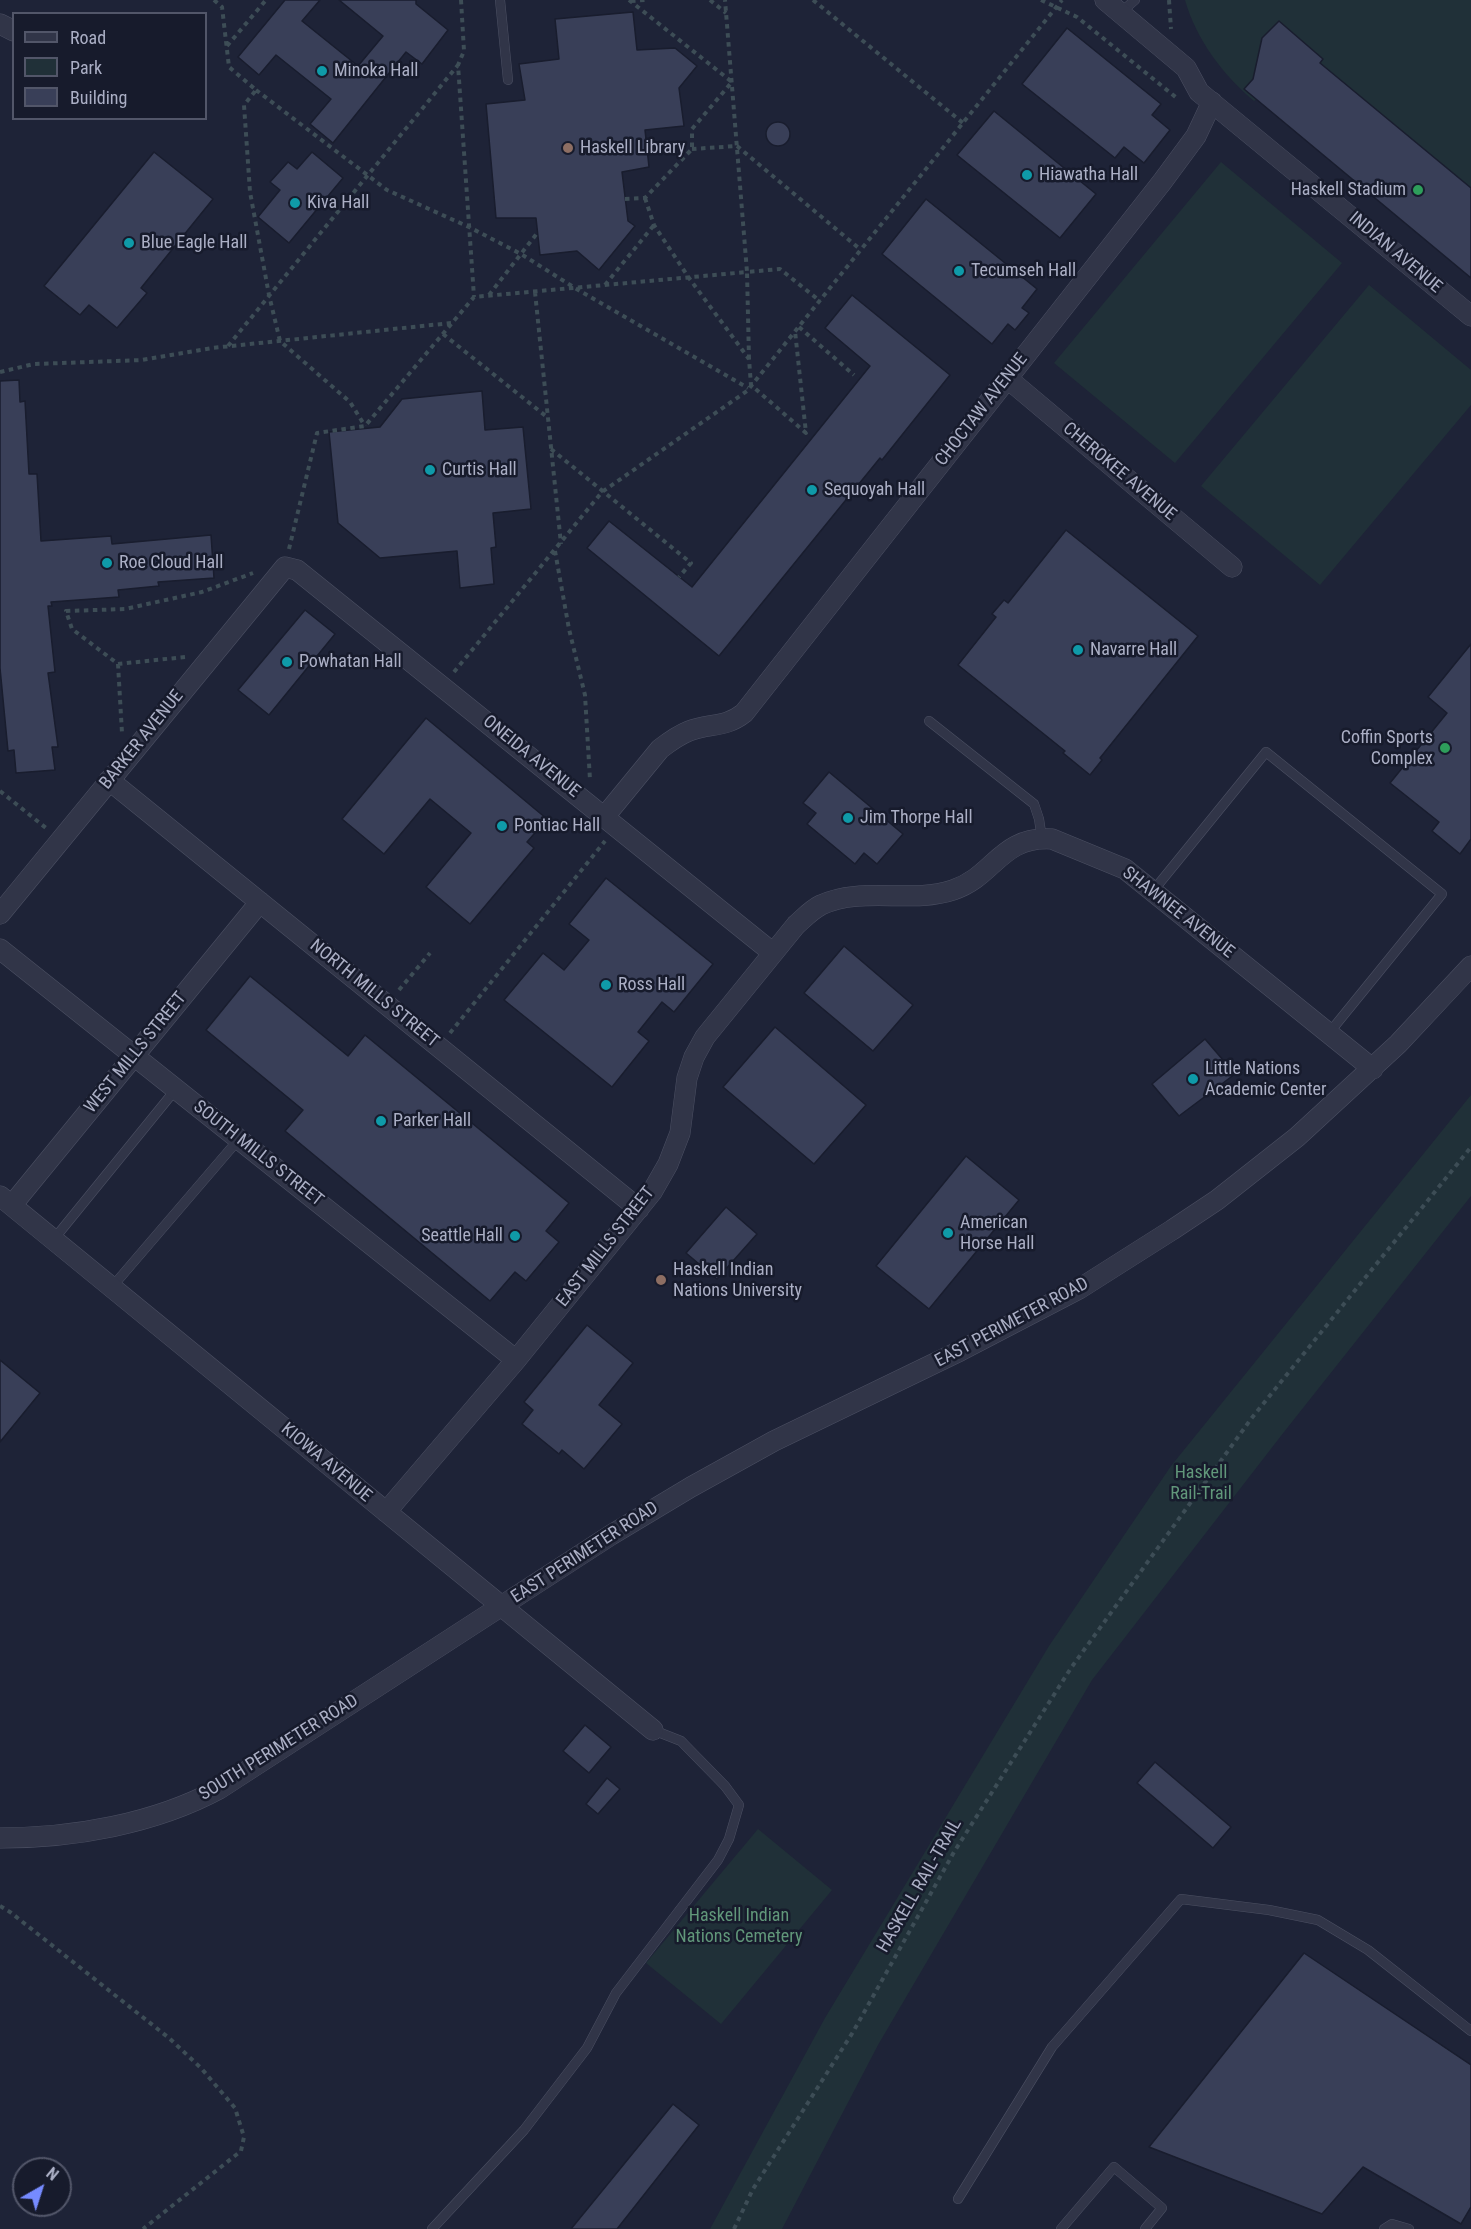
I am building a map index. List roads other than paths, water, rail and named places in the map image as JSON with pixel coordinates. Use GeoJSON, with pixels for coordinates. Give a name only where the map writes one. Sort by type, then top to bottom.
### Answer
{"type":"FeatureCollection","features":[{"type":"Feature","properties":{"kind":"street","name":"INDIAN AVENUE"},"geometry":{"type":"LineString","coordinates":[[1105,0],[1127,6],[1186,68],[1208,110],[1471,316]]}},
{"type":"Feature","properties":{"kind":"street","name":"CHOCTAW AVENUE"},"geometry":{"type":"LineString","coordinates":[[605,817],[660,749],[669,742],[689,731],[726,724],[744,712],[1162,182],[1196,136],[1208,110]]}},
{"type":"Feature","properties":{"kind":"street","name":"CHEROKEE AVENUE"},"geometry":{"type":"LineString","coordinates":[[1007,378],[1232,567]]}},
{"type":"Feature","properties":{"kind":"street","name":"ONEIDA AVENUE"},"geometry":{"type":"LineString","coordinates":[[283,559],[773,954]]}},
{"type":"Feature","properties":{"kind":"street","name":"BARKER AVENUE"},"geometry":{"type":"LineString","coordinates":[[0,914],[110,780],[283,559]]}},
{"type":"Feature","properties":{"kind":"street","name":"NORTH MILLS STREET"},"geometry":{"type":"LineString","coordinates":[[110,780],[639,1209]]}},
{"type":"Feature","properties":{"kind":"street","name":"SHAWNEE AVENUE"},"geometry":{"type":"LineString","coordinates":[[1041,839],[1063,843],[1125,869],[1373,1069]]}},
{"type":"Feature","properties":{"kind":"street"},"geometry":{"type":"LineString","coordinates":[[773,954],[796,925],[821,905],[842,898],[951,891],[981,876],[1011,848],[1041,839]]}},
{"type":"Feature","properties":{"kind":"street","name":"WEST MILLS STREET"},"geometry":{"type":"LineString","coordinates":[[6,1200],[134,1056],[260,902]]}},
{"type":"Feature","properties":{"kind":"street","name":"SOUTH MILLS STREET"},"geometry":{"type":"LineString","coordinates":[[0,949],[516,1360]]}},
{"type":"Feature","properties":{"kind":"street","name":"EAST MILLS STREET"},"geometry":{"type":"LineString","coordinates":[[386,1512],[516,1360],[652,1192],[668,1164],[680,1133],[687,1078],[694,1057],[705,1037],[773,954]]}},
{"type":"Feature","properties":{"kind":"street","name":"EAST PERIMETER ROAD"},"geometry":{"type":"LineString","coordinates":[[501,1607],[611,1535],[753,1452],[960,1351],[1079,1289],[1217,1200],[1297,1137],[1373,1069],[1471,966]]}},
{"type":"Feature","properties":{"kind":"street","name":"KIOWA AVENUE"},"geometry":{"type":"LineString","coordinates":[[6,1200],[653,1730]]}},
{"type":"Feature","properties":{"kind":"street","name":"SOUTH PERIMETER ROAD"},"geometry":{"type":"LineString","coordinates":[[0,1838],[35,1838],[80,1833],[157,1815],[199,1800],[501,1607]]}},
{"type":"Feature","properties":{"kind":"lane"},"geometry":{"type":"LineString","coordinates":[[500,0],[508,80]]}},
{"type":"Feature","properties":{"kind":"lane"},"geometry":{"type":"LineString","coordinates":[[929,721],[1034,804],[1040,819],[1041,839]]}},
{"type":"Feature","properties":{"kind":"lane"},"geometry":{"type":"LineString","coordinates":[[1153,891],[1266,752],[1275,759],[1442,894],[1329,1033]]}},
{"type":"Feature","properties":{"kind":"lane"},"geometry":{"type":"LineString","coordinates":[[54,1239],[176,1089]]}},
{"type":"Feature","properties":{"kind":"lane"},"geometry":{"type":"LineString","coordinates":[[112,1287],[238,1139]]}},
{"type":"Feature","properties":{"kind":"lane"},"geometry":{"type":"LineString","coordinates":[[432,2229],[524,2130],[587,2048],[616,1993],[718,1860],[729,1839],[739,1805],[725,1786],[681,1741],[653,1730]]}},
{"type":"Feature","properties":{"kind":"lane"},"geometry":{"type":"LineString","coordinates":[[958,2199],[1052,2047],[1181,1899],[1269,1910],[1318,1920],[1368,1950],[1471,2031]]}},
{"type":"Feature","properties":{"kind":"lane"},"geometry":{"type":"LineString","coordinates":[[1061,2229],[1114,2168],[1162,2208],[1145,2229]]}},
{"type":"Feature","properties":{"kind":"lane"},"geometry":{"type":"LineString","coordinates":[[1384,2229],[1392,2224],[1409,2229]]}},
{"type":"Feature","properties":{"kind":"place","name":"Minoka Hall"},"geometry":{"type":"Point","coordinates":[322,71]}},
{"type":"Feature","properties":{"kind":"place","name":"Haskell Library"},"geometry":{"type":"Point","coordinates":[568,148]}},
{"type":"Feature","properties":{"kind":"place","name":"Hiawatha Hall"},"geometry":{"type":"Point","coordinates":[1027,175]}},
{"type":"Feature","properties":{"kind":"place","name":"Haskell Stadium"},"geometry":{"type":"Point","coordinates":[1418,190]}},
{"type":"Feature","properties":{"kind":"place","name":"Kiva Hall"},"geometry":{"type":"Point","coordinates":[295,203]}},
{"type":"Feature","properties":{"kind":"place","name":"Blue Eagle Hall"},"geometry":{"type":"Point","coordinates":[129,243]}},
{"type":"Feature","properties":{"kind":"place","name":"Tecumseh Hall"},"geometry":{"type":"Point","coordinates":[959,271]}},
{"type":"Feature","properties":{"kind":"place","name":"Curtis Hall"},"geometry":{"type":"Point","coordinates":[430,470]}},
{"type":"Feature","properties":{"kind":"place","name":"Sequoyah Hall"},"geometry":{"type":"Point","coordinates":[812,490]}},
{"type":"Feature","properties":{"kind":"place","name":"Roe Cloud Hall"},"geometry":{"type":"Point","coordinates":[107,563]}},
{"type":"Feature","properties":{"kind":"place","name":"Navarre Hall"},"geometry":{"type":"Point","coordinates":[1078,650]}},
{"type":"Feature","properties":{"kind":"place","name":"Powhatan Hall"},"geometry":{"type":"Point","coordinates":[287,662]}},
{"type":"Feature","properties":{"kind":"place","name":"Coffin Sports Complex"},"geometry":{"type":"Point","coordinates":[1445,748]}},
{"type":"Feature","properties":{"kind":"place","name":"Jim Thorpe Hall"},"geometry":{"type":"Point","coordinates":[848,818]}},
{"type":"Feature","properties":{"kind":"place","name":"Pontiac Hall"},"geometry":{"type":"Point","coordinates":[502,826]}},
{"type":"Feature","properties":{"kind":"place","name":"Ross Hall"},"geometry":{"type":"Point","coordinates":[606,985]}},
{"type":"Feature","properties":{"kind":"place","name":"Little Nations Academic Center"},"geometry":{"type":"Point","coordinates":[1193,1079]}},
{"type":"Feature","properties":{"kind":"place","name":"Parker Hall"},"geometry":{"type":"Point","coordinates":[381,1121]}},
{"type":"Feature","properties":{"kind":"place","name":"American Horse Hall"},"geometry":{"type":"Point","coordinates":[948,1233]}},
{"type":"Feature","properties":{"kind":"place","name":"Seattle Hall"},"geometry":{"type":"Point","coordinates":[515,1236]}},
{"type":"Feature","properties":{"kind":"place","name":"Haskell Indian Nations University"},"geometry":{"type":"Point","coordinates":[661,1280]}},
{"type":"Feature","properties":{"kind":"park label","name":"Haskell Rail-Trail"},"geometry":{"type":"Point","coordinates":[1201,1483]}},
{"type":"Feature","properties":{"kind":"park label","name":"Haskell Indian Nations Cemetery"},"geometry":{"type":"Point","coordinates":[739,1926]}}]}
